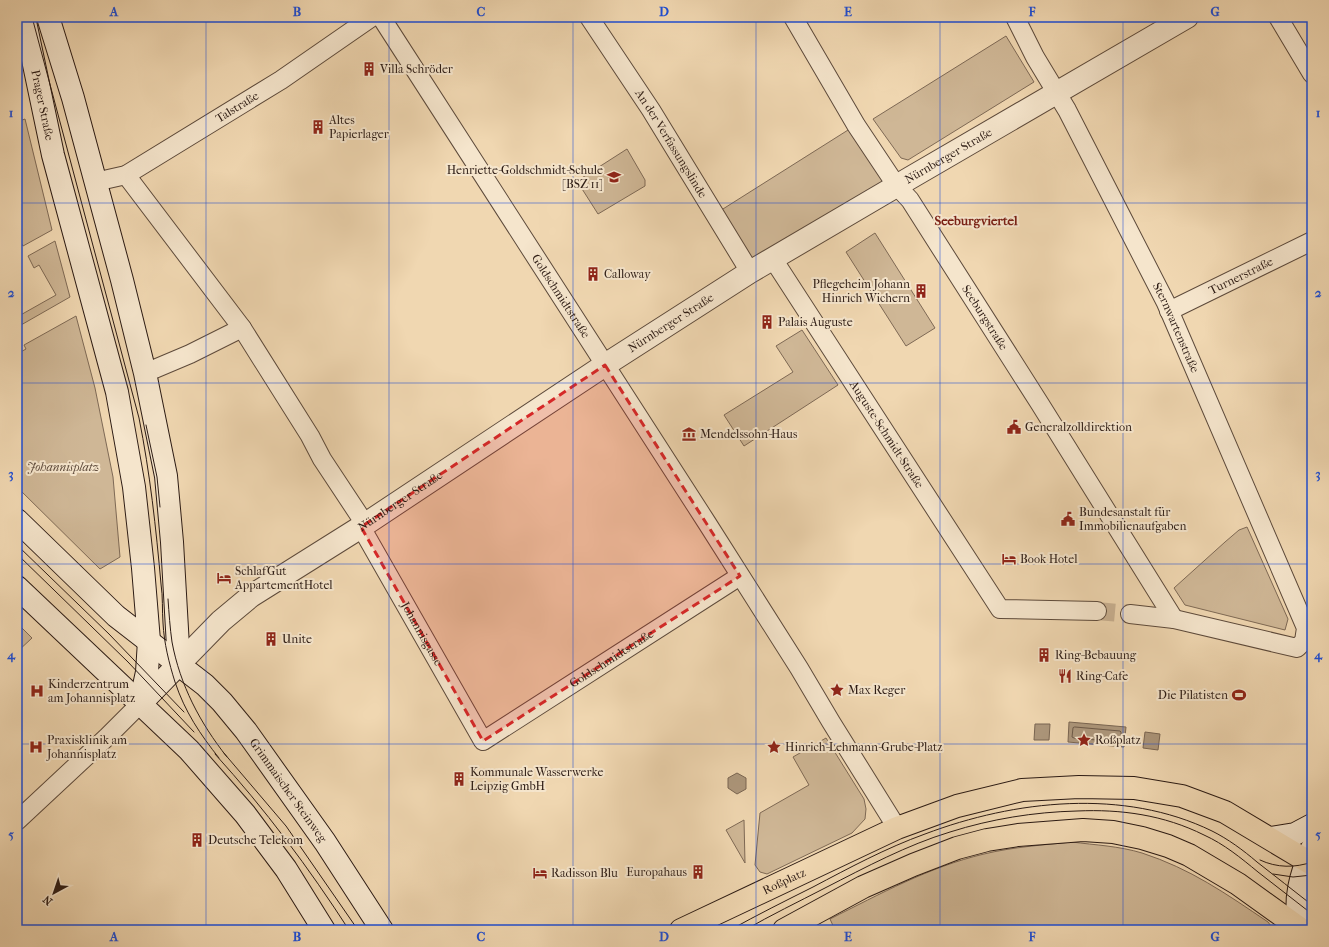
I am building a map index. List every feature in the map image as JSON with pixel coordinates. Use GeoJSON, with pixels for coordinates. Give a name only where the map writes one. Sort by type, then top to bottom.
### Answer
{"type":"FeatureCollection","features":[{"type":"Feature","properties":{"kind":"main road","name":"Prager Straße"},"geometry":{"type":"LineString","coordinates":[[24,17],[53,155],[117,392],[134,487],[149,641]]}},
{"type":"Feature","properties":{"kind":"main road"},"geometry":{"type":"LineString","coordinates":[[48,17],[73,98],[122,280],[145,373],[168,489],[179,664]]}},
{"type":"Feature","properties":{"kind":"main road","name":"Nürnberger Straße"},"geometry":{"type":"LineString","coordinates":[[140,704],[221,621],[251,596],[363,526],[605,365],[750,272],[1187,17]]}},
{"type":"Feature","properties":{"kind":"main road"},"geometry":{"type":"LineString","coordinates":[[17,520],[116,616],[179,664]]}},
{"type":"Feature","properties":{"kind":"main road"},"geometry":{"type":"LineString","coordinates":[[17,587],[189,750],[245,814],[286,869],[324,930]]}},
{"type":"Feature","properties":{"kind":"main road"},"geometry":{"type":"LineString","coordinates":[[140,704],[147,672],[149,641]]}},
{"type":"Feature","properties":{"kind":"main road","name":"Grimmaischer Steinweg"},"geometry":{"type":"LineString","coordinates":[[179,664],[212,692],[246,731],[325,842],[382,930]]}},
{"type":"Feature","properties":{"kind":"main road","name":"Roßplatz"},"geometry":{"type":"LineString","coordinates":[[681,930],[897,828],[957,806],[1022,790],[1079,787],[1134,788],[1182,796],[1225,812],[1271,838],[1310,857],[1300,882],[1298,898],[1297,915],[1303,926]]}},
{"type":"Feature","properties":{"kind":"main road"},"geometry":{"type":"LineString","coordinates":[[1271,838],[1295,834],[1312,825]]}},
{"type":"Feature","properties":{"kind":"main road","name":"Roßplatz"},"geometry":{"type":"LineString","coordinates":[[784,930],[863,887],[957,848],[987,840],[1018,835],[1083,830],[1113,832],[1142,838],[1190,855],[1229,877],[1303,926]]}},
{"type":"Feature","properties":{"kind":"street","name":"Talstraße"},"geometry":{"type":"LineString","coordinates":[[95,182],[126,175],[287,77],[372,17]]}},
{"type":"Feature","properties":{"kind":"street","name":"Goldschmidtstraße"},"geometry":{"type":"LineString","coordinates":[[381,17],[799,668],[897,828]]}},
{"type":"Feature","properties":{"kind":"street","name":"An der Verfassungslinde"},"geometry":{"type":"LineString","coordinates":[[589,17],[655,117],[750,272]]}},
{"type":"Feature","properties":{"kind":"street","name":"Seeburgstraße"},"geometry":{"type":"LineString","coordinates":[[793,17],[856,125],[896,186],[913,205],[1040,404],[1174,619]]}},
{"type":"Feature","properties":{"kind":"street","name":"Sternwartenstraße"},"geometry":{"type":"LineString","coordinates":[[1015,17],[1032,51],[1067,110],[1094,161],[1169,311],[1306,628],[1304,641],[1297,648],[1174,619]]}},
{"type":"Feature","properties":{"kind":"street"},"geometry":{"type":"LineString","coordinates":[[1278,17],[1312,74]]}},
{"type":"Feature","properties":{"kind":"street"},"geometry":{"type":"LineString","coordinates":[[126,175],[242,328],[190,354],[145,373]]}},
{"type":"Feature","properties":{"kind":"street","name":"Turnerstraße"},"geometry":{"type":"LineString","coordinates":[[1169,311],[1312,241]]}},
{"type":"Feature","properties":{"kind":"street","name":"Auguste-Schmidt-Straße"},"geometry":{"type":"LineString","coordinates":[[773,259],[1000,609],[1097,611]]}},
{"type":"Feature","properties":{"kind":"street","name":"Johannisgasse"},"geometry":{"type":"LineString","coordinates":[[242,328],[310,436],[322,459],[363,526],[483,740]]}},
{"type":"Feature","properties":{"kind":"street","name":"Goldschmidtstraße"},"geometry":{"type":"LineString","coordinates":[[483,740],[740,576]]}},
{"type":"Feature","properties":{"kind":"street"},"geometry":{"type":"LineString","coordinates":[[1130,614],[1174,619]]}},
{"type":"Feature","properties":{"kind":"street"},"geometry":{"type":"LineString","coordinates":[[17,821],[140,704]]}},
{"type":"Feature","properties":{"kind":"highlighted area"},"geometry":{"type":"Polygon","coordinates":[[[605,365],[740,576],[483,741],[361,527],[605,365]]]}},
{"type":"Feature","properties":{"kind":"green space"},"geometry":{"type":"Polygon","coordinates":[[[1006,36],[1034,82],[908,160],[901,158],[873,119],[1006,36]]]}},
{"type":"Feature","properties":{"kind":"green space"},"geometry":{"type":"Polygon","coordinates":[[[25,119],[52,230],[23,246],[17,236],[17,122],[25,119]]]}},
{"type":"Feature","properties":{"kind":"green space"},"geometry":{"type":"Polygon","coordinates":[[[856,125],[896,185],[750,272],[715,214],[856,125]]]}},
{"type":"Feature","properties":{"kind":"green space"},"geometry":{"type":"Polygon","coordinates":[[[627,149],[645,180],[645,186],[598,214],[577,181],[627,149]]]}},
{"type":"Feature","properties":{"kind":"green space"},"geometry":{"type":"Polygon","coordinates":[[[875,233],[935,328],[906,346],[846,252],[875,233]]]}},
{"type":"Feature","properties":{"kind":"green space"},"geometry":{"type":"Polygon","coordinates":[[[55,241],[70,297],[21,325],[17,317],[56,295],[39,265],[34,268],[28,256],[55,241]]]}},
{"type":"Feature","properties":{"kind":"green space","name":"Johannisplatz"},"geometry":{"type":"Polygon","coordinates":[[[76,316],[95,388],[113,477],[120,557],[100,569],[17,487],[17,354],[26,349],[24,345],[76,316]]]}},
{"type":"Feature","properties":{"kind":"green space"},"geometry":{"type":"Polygon","coordinates":[[[802,330],[838,385],[744,446],[724,415],[793,372],[776,346],[802,330]]]}},
{"type":"Feature","properties":{"kind":"green space"},"geometry":{"type":"Polygon","coordinates":[[[1247,527],[1288,619],[1285,630],[1185,605],[1174,588],[1239,530],[1247,527]]]}},
{"type":"Feature","properties":{"kind":"green space"},"geometry":{"type":"Polygon","coordinates":[[[17,623],[32,638],[17,652],[17,623]]]}},
{"type":"Feature","properties":{"kind":"green space"},"geometry":{"type":"Polygon","coordinates":[[[826,738],[864,799],[866,809],[865,819],[852,833],[767,874],[760,872],[755,865],[760,813],[809,785],[793,757],[826,738]]]}},
{"type":"Feature","properties":{"kind":"green space"},"geometry":{"type":"Polygon","coordinates":[[[744,820],[745,863],[726,830],[744,820]]]}},
{"type":"Feature","properties":{"kind":"green space"},"geometry":{"type":"Polygon","coordinates":[[[1072,842],[1116,847],[1142,853],[1176,866],[1237,901],[1268,922],[1273,930],[835,930],[830,919],[905,882],[944,866],[984,854],[1028,846],[1072,842]]]}},
{"type":"Feature","properties":{"kind":"water"},"geometry":{"type":"Polygon","coordinates":[[[1069,722],[1126,727],[1124,747],[1068,742],[1069,722]]]}},
{"type":"Feature","properties":{"kind":"water"},"geometry":{"type":"Polygon","coordinates":[[[1035,724],[1050,724],[1049,740],[1034,740],[1035,724]]]}},
{"type":"Feature","properties":{"kind":"water"},"geometry":{"type":"Polygon","coordinates":[[[1145,732],[1160,734],[1158,750],[1143,748],[1145,732]]]}},
{"type":"Feature","properties":{"kind":"water"},"geometry":{"type":"Polygon","coordinates":[[[737,773],[746,778],[746,789],[737,794],[728,788],[728,778],[737,773]]]}},
{"type":"Feature","properties":{"kind":"tunnel"},"geometry":{"type":"LineString","coordinates":[[1097,611],[1130,614]]}},
{"type":"Feature","properties":{"kind":"tram line"},"geometry":{"type":"LineString","coordinates":[[32,17],[139,418],[152,501],[162,589],[164,630],[169,660],[175,682],[188,713],[219,758]]}},
{"type":"Feature","properties":{"kind":"tram line"},"geometry":{"type":"LineString","coordinates":[[146,425],[157,477],[160,507]]}},
{"type":"Feature","properties":{"kind":"tram line"},"geometry":{"type":"LineString","coordinates":[[17,545],[109,634],[184,712]]}},
{"type":"Feature","properties":{"kind":"tram line"},"geometry":{"type":"LineString","coordinates":[[17,554],[128,662],[194,732]]}},
{"type":"Feature","properties":{"kind":"tram line"},"geometry":{"type":"LineString","coordinates":[[168,599],[172,642],[180,673],[192,703],[208,731],[227,757]]}},
{"type":"Feature","properties":{"kind":"tram line"},"geometry":{"type":"LineString","coordinates":[[223,752],[286,826],[358,930]]}},
{"type":"Feature","properties":{"kind":"tram line"},"geometry":{"type":"LineString","coordinates":[[215,754],[286,839],[349,930]]}},
{"type":"Feature","properties":{"kind":"tram line"},"geometry":{"type":"LineString","coordinates":[[730,930],[868,859],[925,834],[960,822],[995,813],[1032,807],[1069,804],[1106,804],[1143,809],[1178,817],[1212,831],[1241,849],[1312,905]]}},
{"type":"Feature","properties":{"kind":"tram line"},"geometry":{"type":"LineString","coordinates":[[745,930],[871,864],[934,837],[965,827],[997,820],[1045,813],[1077,811],[1126,812],[1158,818],[1189,828],[1232,852],[1312,914]]}},
{"type":"Feature","properties":{"kind":"tram line"},"geometry":{"type":"LineString","coordinates":[[1260,860],[1279,866],[1293,866],[1312,862]]}},
{"type":"Feature","properties":{"kind":"tram line"},"geometry":{"type":"LineString","coordinates":[[1273,874],[1293,877],[1312,875]]}},
{"type":"Feature","properties":{"kind":"place","name":"Villa Schröder"},"geometry":{"type":"Point","coordinates":[369,69]}},
{"type":"Feature","properties":{"kind":"place","name":"Altes Papierlager"},"geometry":{"type":"Point","coordinates":[318,127]}},
{"type":"Feature","properties":{"kind":"place","name":"Henriette-Goldschmidt-Schule [BSZ 11]"},"geometry":{"type":"Point","coordinates":[614,177]}},
{"type":"Feature","properties":{"kind":"place","name":"Calloway"},"geometry":{"type":"Point","coordinates":[593,274]}},
{"type":"Feature","properties":{"kind":"place","name":"Pflegeheim Johann Hinrich Wichern"},"geometry":{"type":"Point","coordinates":[921,291]}},
{"type":"Feature","properties":{"kind":"place","name":"Palais Auguste"},"geometry":{"type":"Point","coordinates":[767,322]}},
{"type":"Feature","properties":{"kind":"place","name":"Generalzolldirektion"},"geometry":{"type":"Point","coordinates":[1014,427]}},
{"type":"Feature","properties":{"kind":"place","name":"Mendelssohn-Haus"},"geometry":{"type":"Point","coordinates":[689,434]}},
{"type":"Feature","properties":{"kind":"place","name":"Bundesanstalt für Immobilienaufgaben"},"geometry":{"type":"Point","coordinates":[1068,519]}},
{"type":"Feature","properties":{"kind":"place","name":"Book Hotel"},"geometry":{"type":"Point","coordinates":[1009,559]}},
{"type":"Feature","properties":{"kind":"place","name":"SchlafGut AppartementHotel"},"geometry":{"type":"Point","coordinates":[224,578]}},
{"type":"Feature","properties":{"kind":"place","name":"Unite"},"geometry":{"type":"Point","coordinates":[271,639]}},
{"type":"Feature","properties":{"kind":"place","name":"Ring-Bebauung"},"geometry":{"type":"Point","coordinates":[1044,655]}},
{"type":"Feature","properties":{"kind":"place","name":"Ring-Cafe"},"geometry":{"type":"Point","coordinates":[1065,676]}},
{"type":"Feature","properties":{"kind":"place","name":"Max Reger"},"geometry":{"type":"Point","coordinates":[837,690]}},
{"type":"Feature","properties":{"kind":"place","name":"Kinderzentrum am Johannisplatz"},"geometry":{"type":"Point","coordinates":[37,691]}},
{"type":"Feature","properties":{"kind":"place","name":"Die Pilatisten"},"geometry":{"type":"Point","coordinates":[1239,695]}},
{"type":"Feature","properties":{"kind":"place","name":"Roßplatz"},"geometry":{"type":"Point","coordinates":[1084,740]}},
{"type":"Feature","properties":{"kind":"place","name":"Praxisklinik am Johannisplatz"},"geometry":{"type":"Point","coordinates":[36,747]}},
{"type":"Feature","properties":{"kind":"place","name":"Hinrich-Lehmann-Grube-Platz"},"geometry":{"type":"Point","coordinates":[774,747]}},
{"type":"Feature","properties":{"kind":"place","name":"Kommunale Wasserwerke Leipzig GmbH"},"geometry":{"type":"Point","coordinates":[459,779]}},
{"type":"Feature","properties":{"kind":"place","name":"Deutsche Telekom"},"geometry":{"type":"Point","coordinates":[197,840]}},
{"type":"Feature","properties":{"kind":"place","name":"Europahaus"},"geometry":{"type":"Point","coordinates":[698,872]}},
{"type":"Feature","properties":{"kind":"place","name":"Radisson Blu"},"geometry":{"type":"Point","coordinates":[540,873]}},
{"type":"Feature","properties":{"kind":"district","name":"Seeburgviertel"},"geometry":{"type":"Point","coordinates":[976,220]}}]}
